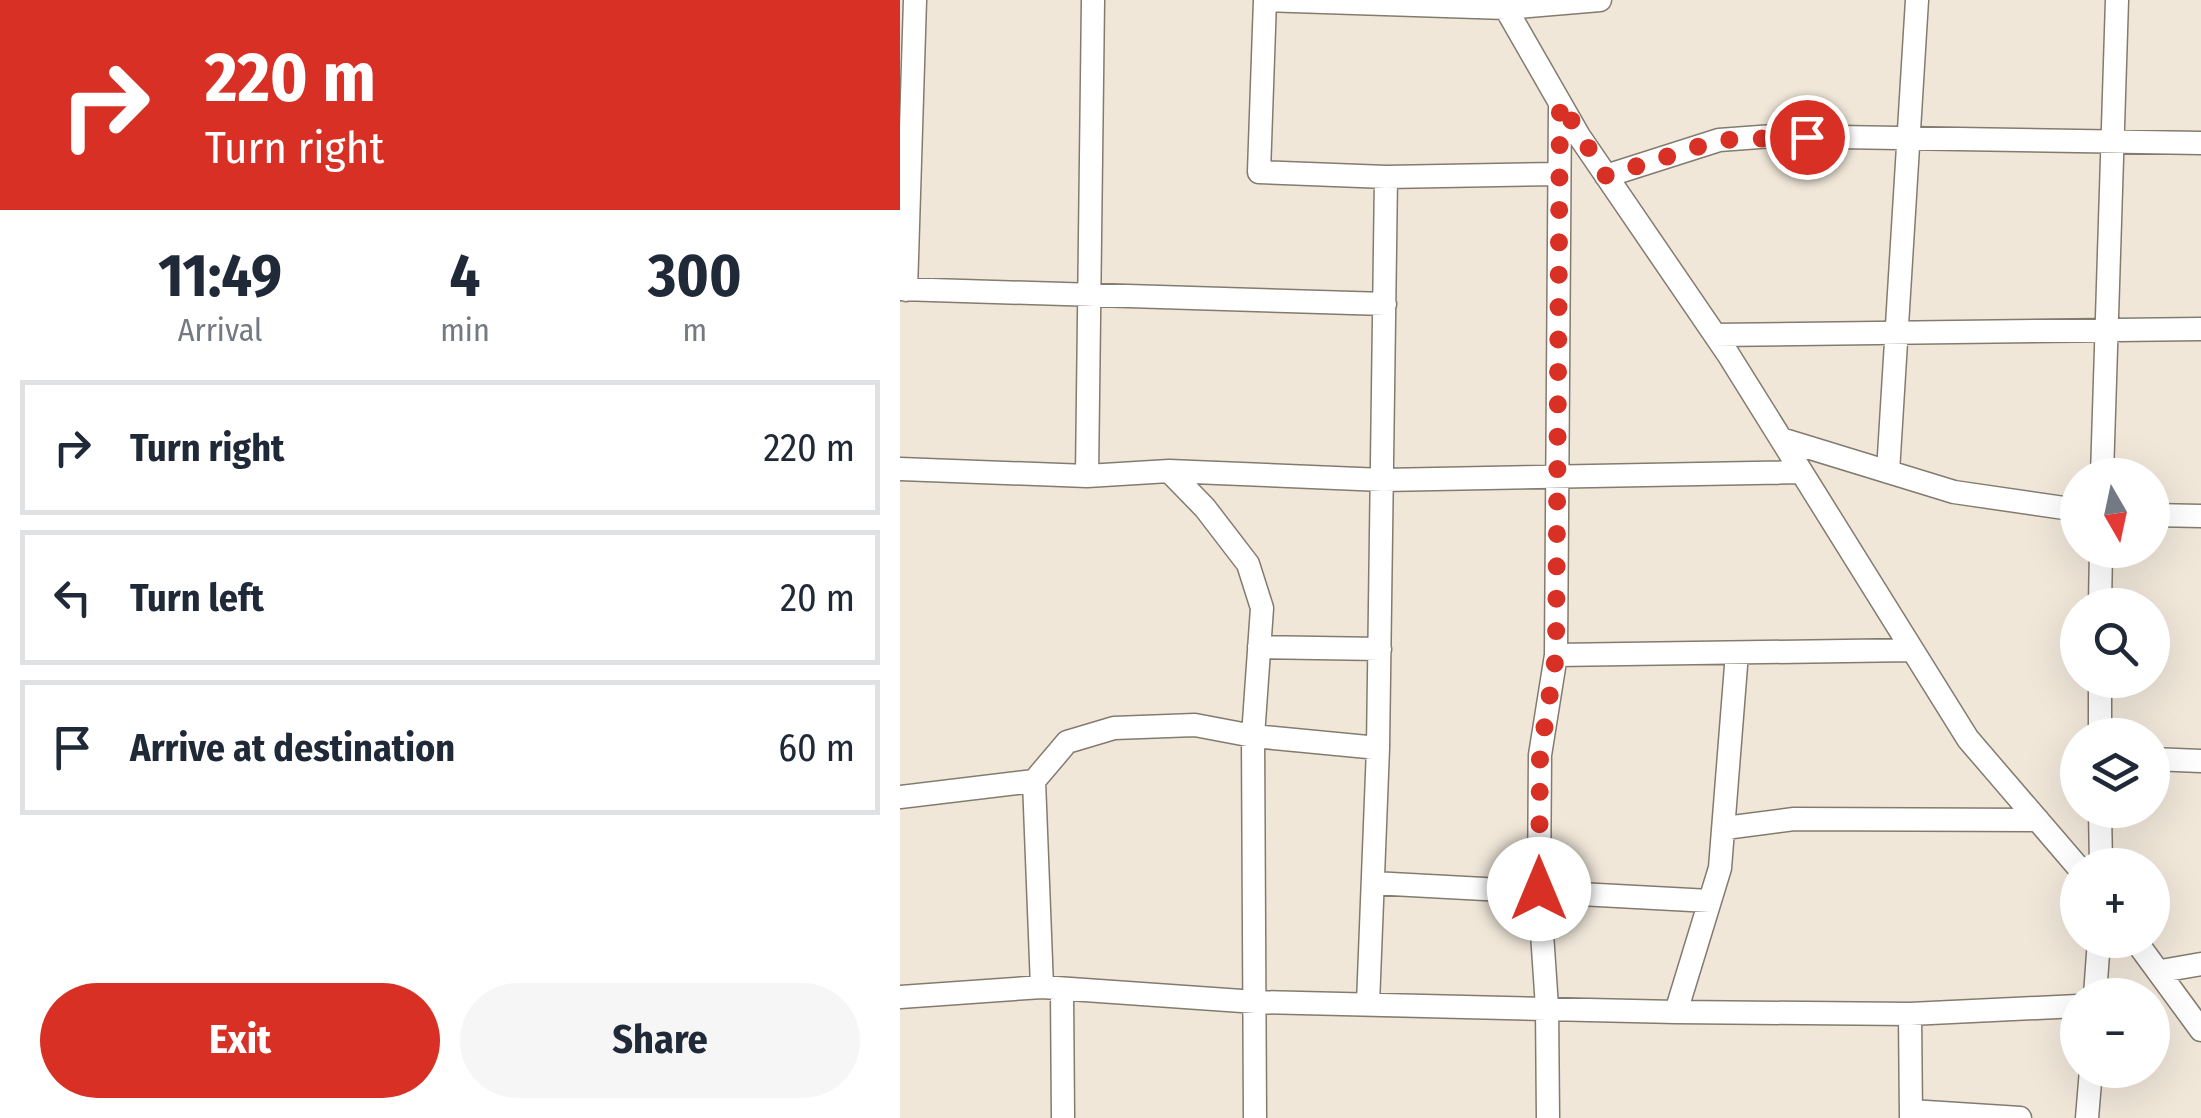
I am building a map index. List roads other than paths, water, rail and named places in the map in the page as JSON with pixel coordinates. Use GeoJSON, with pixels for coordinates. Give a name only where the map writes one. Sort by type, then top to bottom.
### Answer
{"type":"FeatureCollection","features":[{"type":"Feature","properties":{"kind":"street"},"geometry":{"type":"LineString","coordinates":[[915,0],[903,290],[1385,304]]}},
{"type":"Feature","properties":{"kind":"street"},"geometry":{"type":"LineString","coordinates":[[1087,476],[1086,297],[1093,0]]}},
{"type":"Feature","properties":{"kind":"street"},"geometry":{"type":"LineString","coordinates":[[1559,174],[1386,177],[1259,172],[1266,0],[1504,4],[1600,0]]}},
{"type":"Feature","properties":{"kind":"street"},"geometry":{"type":"LineString","coordinates":[[1888,472],[1917,0]]}},
{"type":"Feature","properties":{"kind":"street"},"geometry":{"type":"LineString","coordinates":[[2102,458],[2117,0]]}},
{"type":"Feature","properties":{"kind":"street"},"geometry":{"type":"LineString","coordinates":[[1504,4],[1606,176],[1715,335],[1968,739],[2062,848]]}},
{"type":"Feature","properties":{"kind":"street"},"geometry":{"type":"LineString","coordinates":[[1548,1118],[1547,1007],[1539,889],[1540,755],[1556,656],[1560,102]]}},
{"type":"Feature","properties":{"kind":"street"},"geometry":{"type":"LineString","coordinates":[[1606,176],[1719,140],[2201,142]]}},
{"type":"Feature","properties":{"kind":"street"},"geometry":{"type":"LineString","coordinates":[[1368,1004],[1378,748],[1386,177]]}},
{"type":"Feature","properties":{"kind":"street"},"geometry":{"type":"LineString","coordinates":[[1715,335],[1897,335],[2044,328],[2106,333],[2201,328]]}},
{"type":"Feature","properties":{"kind":"street"},"geometry":{"type":"LineString","coordinates":[[1781,440],[1954,492],[2060,507]]}},
{"type":"Feature","properties":{"kind":"street"},"geometry":{"type":"LineString","coordinates":[[900,469],[1087,476],[1169,471],[1383,480],[1801,472]]}},
{"type":"Feature","properties":{"kind":"street"},"geometry":{"type":"LineString","coordinates":[[1169,471],[1205,508],[1248,564],[1262,608],[1253,736],[1255,1118]]}},
{"type":"Feature","properties":{"kind":"street"},"geometry":{"type":"LineString","coordinates":[[2170,515],[2201,516]]}},
{"type":"Feature","properties":{"kind":"street"},"geometry":{"type":"LineString","coordinates":[[1260,647],[1380,649]]}},
{"type":"Feature","properties":{"kind":"street"},"geometry":{"type":"LineString","coordinates":[[1556,656],[1912,650]]}},
{"type":"Feature","properties":{"kind":"street"},"geometry":{"type":"LineString","coordinates":[[1676,1012],[1710,901],[1725,828],[1737,653]]}},
{"type":"Feature","properties":{"kind":"street"},"geometry":{"type":"LineString","coordinates":[[900,796],[1034,781],[1067,742],[1114,728],[1195,725],[1253,736],[1378,748]]}},
{"type":"Feature","properties":{"kind":"street"},"geometry":{"type":"LineString","coordinates":[[2170,760],[2201,761]]}},
{"type":"Feature","properties":{"kind":"street"},"geometry":{"type":"LineString","coordinates":[[1034,781],[1063,1118]]}},
{"type":"Feature","properties":{"kind":"street"},"geometry":{"type":"LineString","coordinates":[[1725,828],[1794,820],[2038,820]]}},
{"type":"Feature","properties":{"kind":"street"},"geometry":{"type":"LineString","coordinates":[[1373,883],[1710,901]]}},
{"type":"Feature","properties":{"kind":"street"},"geometry":{"type":"LineString","coordinates":[[2150,958],[2201,1030]]}},
{"type":"Feature","properties":{"kind":"street"},"geometry":{"type":"LineString","coordinates":[[2160,971],[2201,964]]}},
{"type":"Feature","properties":{"kind":"street"},"geometry":{"type":"LineString","coordinates":[[900,997],[1052,989],[1256,1002],[1676,1012],[1910,1014],[2060,1007]]}},
{"type":"Feature","properties":{"kind":"street"},"geometry":{"type":"LineString","coordinates":[[1910,1014],[1911,1114],[2020,1118]]}},
{"type":"Feature","properties":{"kind":"street"},"geometry":{"type":"LineString","coordinates":[[2087,1118],[2090,1088]]}}]}
